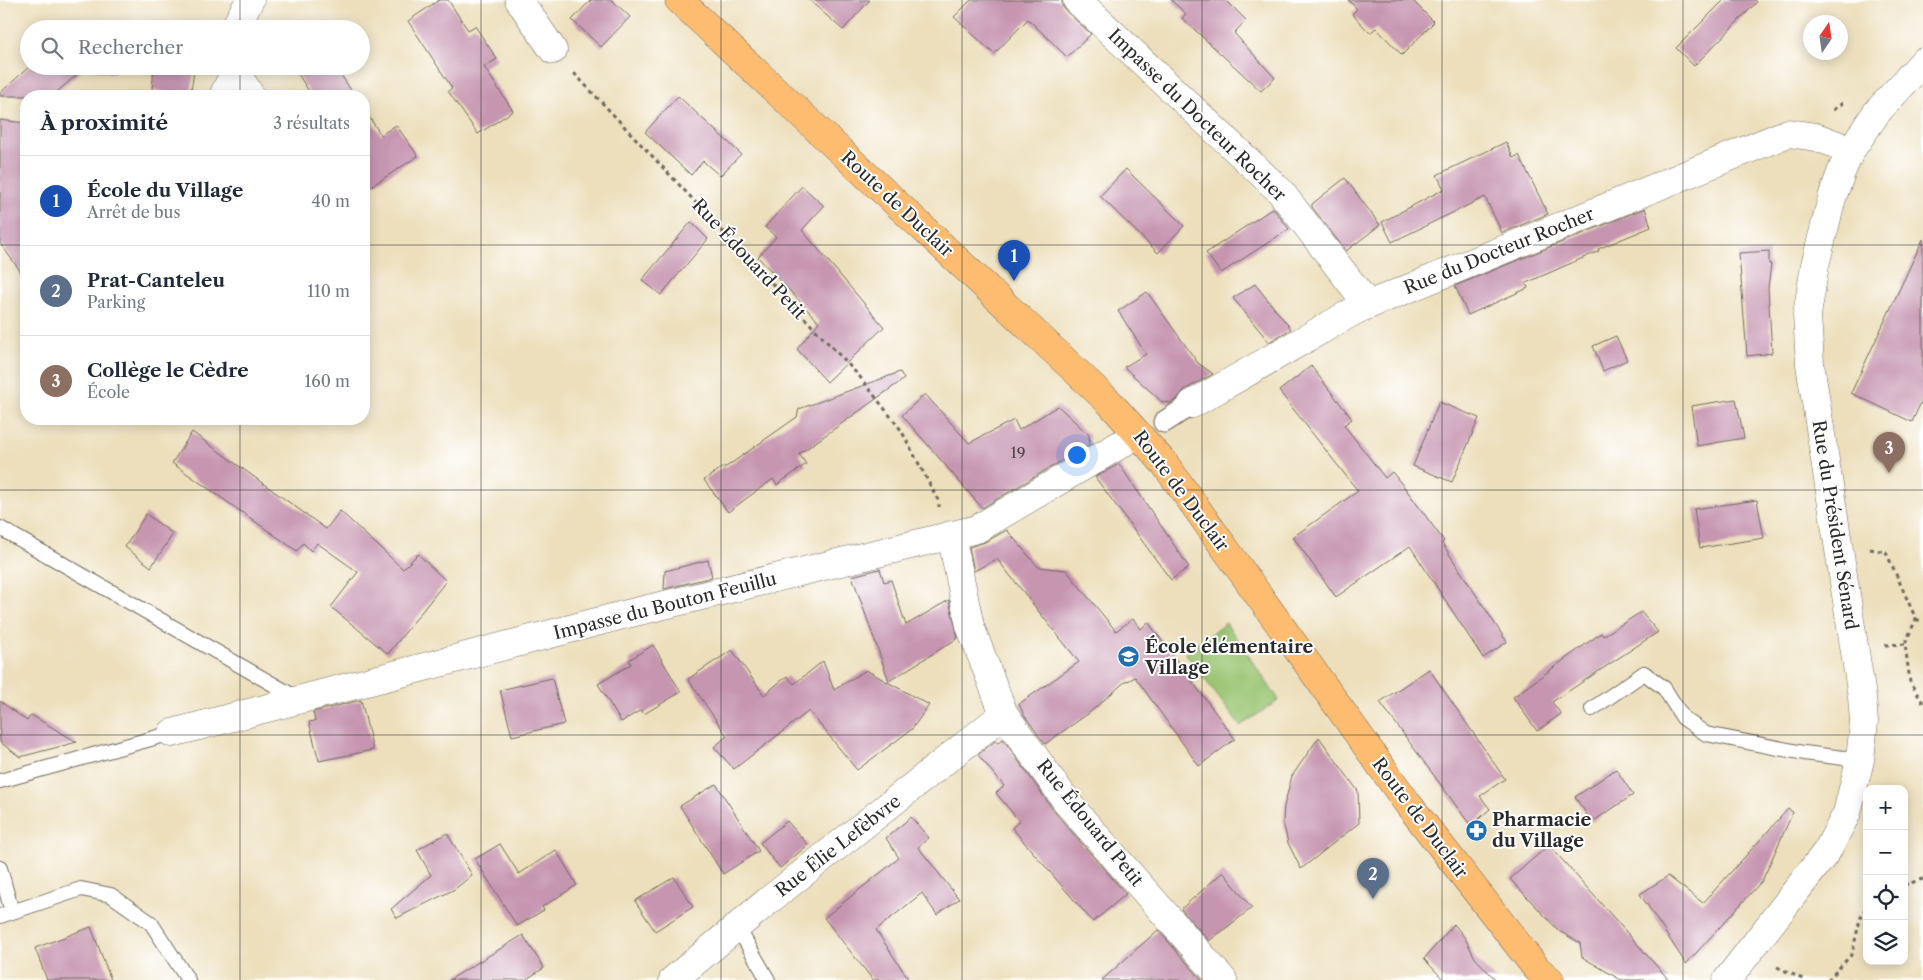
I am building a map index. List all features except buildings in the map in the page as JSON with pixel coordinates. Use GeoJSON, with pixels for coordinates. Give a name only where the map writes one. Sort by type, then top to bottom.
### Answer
{"type":"FeatureCollection","features":[{"type":"Feature","properties":{"kind":"main road","name":"Route de Duclair"},"geometry":{"type":"LineString","coordinates":[[678,0],[1110,403],[1164,463],[1408,804],[1480,899],[1537,969],[1550,980]]}},
{"type":"Feature","properties":{"kind":"street"},"geometry":{"type":"LineString","coordinates":[[239,20],[250,0]]}},
{"type":"Feature","properties":{"kind":"street"},"geometry":{"type":"LineString","coordinates":[[519,0],[553,50]]}},
{"type":"Feature","properties":{"kind":"street","name":"Impasse du Docteur Rocher"},"geometry":{"type":"LineString","coordinates":[[1076,0],[1280,191],[1368,305]]}},
{"type":"Feature","properties":{"kind":"street","name":"Rue du Président Sénard"},"geometry":{"type":"LineString","coordinates":[[1727,980],[1827,851],[1847,813],[1860,760],[1864,722],[1862,698],[1810,364],[1807,315],[1815,265],[1832,198],[1851,150],[1877,112],[1923,62]]}},
{"type":"Feature","properties":{"kind":"street"},"geometry":{"type":"LineString","coordinates":[[225,90],[232,75]]}},
{"type":"Feature","properties":{"kind":"street"},"geometry":{"type":"LineString","coordinates":[[238,75],[247,90]]}},
{"type":"Feature","properties":{"kind":"street","name":"Rue du Docteur Rocher"},"geometry":{"type":"LineString","coordinates":[[1164,422],[1192,404],[1368,305],[1788,133],[1816,137],[1851,150]]}},
{"type":"Feature","properties":{"kind":"street","name":"Impasse du Bouton Feuillu"},"geometry":{"type":"LineString","coordinates":[[172,734],[624,615],[977,529],[1138,434]]}},
{"type":"Feature","properties":{"kind":"street","name":"Rue Édouard Petit"},"geometry":{"type":"LineString","coordinates":[[945,537],[970,626],[1004,714],[1070,806],[1223,980]]}},
{"type":"Feature","properties":{"kind":"street","name":"Rue Élie Lefèbvre"},"geometry":{"type":"LineString","coordinates":[[673,980],[737,926],[1004,714]]}},
{"type":"Feature","properties":{"kind":"lane"},"geometry":{"type":"LineString","coordinates":[[0,528],[300,700]]}},
{"type":"Feature","properties":{"kind":"lane"},"geometry":{"type":"LineString","coordinates":[[1592,709],[1644,673],[1664,688],[1683,718],[1706,734],[1804,753],[1860,760]]}},
{"type":"Feature","properties":{"kind":"lane"},"geometry":{"type":"LineString","coordinates":[[0,781],[172,734]]}},
{"type":"Feature","properties":{"kind":"lane"},"geometry":{"type":"LineString","coordinates":[[0,868],[6,914],[81,888],[111,895],[151,923],[188,980]]}},
{"type":"Feature","properties":{"kind":"lane"},"geometry":{"type":"LineString","coordinates":[[737,926],[768,980]]}},
{"type":"Feature","properties":{"kind":"path","name":"Rue Édouard Petit"},"geometry":{"type":"LineString","coordinates":[[553,50],[860,377],[901,430],[938,502],[945,537]]}},
{"type":"Feature","properties":{"kind":"path"},"geometry":{"type":"LineString","coordinates":[[1830,112],[1845,101]]}},
{"type":"Feature","properties":{"kind":"path"},"geometry":{"type":"LineString","coordinates":[[1837,542],[1886,552],[1916,619],[1923,622]]}},
{"type":"Feature","properties":{"kind":"path"},"geometry":{"type":"LineString","coordinates":[[1916,619],[1905,644],[1910,682],[1923,703]]}},
{"type":"Feature","properties":{"kind":"path"},"geometry":{"type":"LineString","coordinates":[[1908,884],[1923,879]]}},
{"type":"Feature","properties":{"kind":"path"},"geometry":{"type":"LineString","coordinates":[[1828,980],[1852,954],[1863,913]]}},
{"type":"Feature","properties":{"kind":"green space"},"geometry":{"type":"Polygon","coordinates":[[[1226,623],[1279,700],[1240,726],[1185,653],[1226,623]]]}},
{"type":"Feature","properties":{"kind":"place","name":"École du Village"},"geometry":{"type":"Point","coordinates":[1014,281]}},
{"type":"Feature","properties":{"kind":"place","name":"Collège le Cèdre"},"geometry":{"type":"Point","coordinates":[1889,473]}},
{"type":"Feature","properties":{"kind":"place","name":"École élémentaire Village"},"geometry":{"type":"Point","coordinates":[1129,657]}},
{"type":"Feature","properties":{"kind":"place","name":"Pharmacie du Village"},"geometry":{"type":"Point","coordinates":[1476,830]}},
{"type":"Feature","properties":{"kind":"place","name":"Prat-Canteleu"},"geometry":{"type":"Point","coordinates":[1373,899]}}]}
